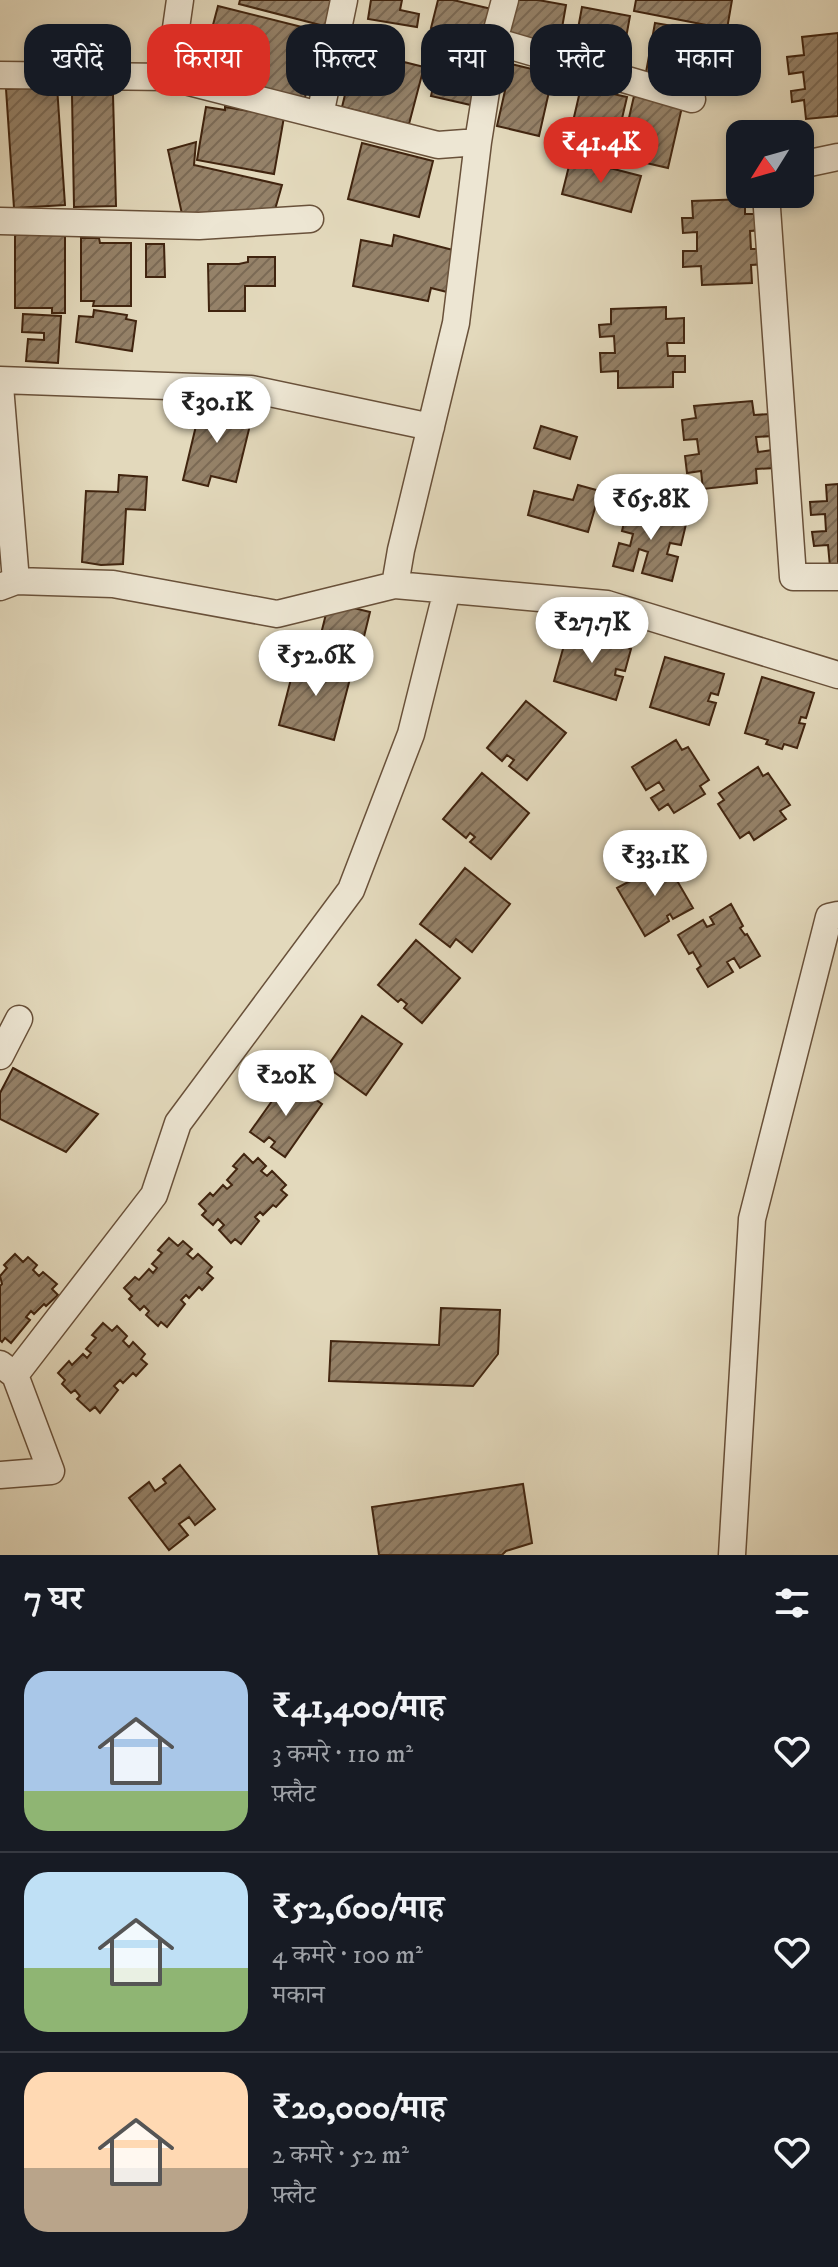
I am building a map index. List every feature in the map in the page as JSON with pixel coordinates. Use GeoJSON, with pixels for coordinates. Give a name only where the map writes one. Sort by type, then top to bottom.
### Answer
{"type":"FeatureCollection","features":[{"type":"Feature","properties":{"kind":"street"},"geometry":{"type":"LineString","coordinates":[[177,24],[180,0]]}},
{"type":"Feature","properties":{"kind":"street"},"geometry":{"type":"LineString","coordinates":[[320,115],[344,0]]}},
{"type":"Feature","properties":{"kind":"street"},"geometry":{"type":"LineString","coordinates":[[499,24],[505,0]]}},
{"type":"Feature","properties":{"kind":"street"},"geometry":{"type":"LineString","coordinates":[[514,47],[692,99]]}},
{"type":"Feature","properties":{"kind":"street"},"geometry":{"type":"LineString","coordinates":[[0,75],[147,77]]}},
{"type":"Feature","properties":{"kind":"street"},"geometry":{"type":"LineString","coordinates":[[244,96],[438,145],[478,142]]}},
{"type":"Feature","properties":{"kind":"street"},"geometry":{"type":"LineString","coordinates":[[395,585],[456,323],[485,96]]}},
{"type":"Feature","properties":{"kind":"street"},"geometry":{"type":"LineString","coordinates":[[814,162],[838,157]]}},
{"type":"Feature","properties":{"kind":"street"},"geometry":{"type":"LineString","coordinates":[[767,208],[793,577],[838,577]]}},
{"type":"Feature","properties":{"kind":"street"},"geometry":{"type":"LineString","coordinates":[[0,221],[199,226],[310,219]]}},
{"type":"Feature","properties":{"kind":"street"},"geometry":{"type":"LineString","coordinates":[[431,427],[251,389],[0,383],[8,584],[113,584],[277,614],[395,585],[607,604],[838,675]]}},
{"type":"Feature","properties":{"kind":"street"},"geometry":{"type":"LineString","coordinates":[[0,1475],[51,1471],[8,1370],[154,1195],[178,1123],[351,890],[411,734],[447,590]]}},
{"type":"Feature","properties":{"kind":"street"},"geometry":{"type":"LineString","coordinates":[[732,1555],[752,1219],[829,917],[838,915]]}},
{"type":"Feature","properties":{"kind":"street"},"geometry":{"type":"LineString","coordinates":[[0,1056],[19,1019]]}},
{"type":"Feature","properties":{"kind":"building"},"geometry":{"type":"Polygon","coordinates":[[[240,0],[335,0],[329,24],[316,24],[239,4],[240,0]]]}},
{"type":"Feature","properties":{"kind":"building"},"geometry":{"type":"Polygon","coordinates":[[[371,0],[402,0],[400,10],[419,14],[417,27],[368,19],[371,0]]]}},
{"type":"Feature","properties":{"kind":"building"},"geometry":{"type":"Polygon","coordinates":[[[438,0],[453,0],[496,10],[492,24],[432,24],[438,0]]]}},
{"type":"Feature","properties":{"kind":"building"},"geometry":{"type":"Polygon","coordinates":[[[513,0],[566,5],[563,24],[530,24],[530,39],[514,36],[514,24],[509,24],[513,0]]]}},
{"type":"Feature","properties":{"kind":"building"},"geometry":{"type":"Polygon","coordinates":[[[636,0],[732,0],[728,24],[701,24],[634,11],[636,0]]]}},
{"type":"Feature","properties":{"kind":"building"},"geometry":{"type":"Polygon","coordinates":[[[218,6],[290,24],[286,24],[286,96],[305,96],[304,101],[270,92],[270,24],[213,24],[218,6]]]}},
{"type":"Feature","properties":{"kind":"building"},"geometry":{"type":"Polygon","coordinates":[[[582,7],[630,16],[629,24],[579,24],[582,7]]]}},
{"type":"Feature","properties":{"kind":"building"},"geometry":{"type":"Polygon","coordinates":[[[838,33],[838,116],[806,119],[804,100],[792,102],[791,91],[805,89],[803,72],[789,74],[787,57],[804,55],[802,37],[838,33]]]}},
{"type":"Feature","properties":{"kind":"building"},"geometry":{"type":"Polygon","coordinates":[[[405,62],[421,66],[421,78],[409,124],[342,107],[345,96],[405,96],[405,62]]]}},
{"type":"Feature","properties":{"kind":"building"},"geometry":{"type":"Polygon","coordinates":[[[514,65],[530,69],[530,96],[548,96],[539,136],[497,126],[504,96],[514,96],[514,65]]]}},
{"type":"Feature","properties":{"kind":"building"},"geometry":{"type":"Polygon","coordinates":[[[24,88],[24,96],[58,96],[65,205],[14,208],[6,89],[24,88]]]}},
{"type":"Feature","properties":{"kind":"building"},"geometry":{"type":"Polygon","coordinates":[[[72,96],[113,96],[116,206],[74,207],[72,96]]]}},
{"type":"Feature","properties":{"kind":"building"},"geometry":{"type":"Polygon","coordinates":[[[431,96],[477,96],[475,106],[431,96]]]}},
{"type":"Feature","properties":{"kind":"building"},"geometry":{"type":"Polygon","coordinates":[[[579,96],[627,97],[614,153],[568,143],[579,96]]]}},
{"type":"Feature","properties":{"kind":"building"},"geometry":{"type":"Polygon","coordinates":[[[634,96],[682,107],[668,168],[620,157],[634,96]]]}},
{"type":"Feature","properties":{"kind":"building"},"geometry":{"type":"Polygon","coordinates":[[[206,107],[225,110],[225,107],[284,117],[274,174],[197,160],[206,107]]]}},
{"type":"Feature","properties":{"kind":"building"},"geometry":{"type":"Polygon","coordinates":[[[196,142],[194,165],[282,185],[274,213],[182,214],[168,150],[196,142]]]}},
{"type":"Feature","properties":{"kind":"building"},"geometry":{"type":"Polygon","coordinates":[[[362,143],[433,161],[419,217],[348,199],[362,143]]]}},
{"type":"Feature","properties":{"kind":"building"},"geometry":{"type":"Polygon","coordinates":[[[571,158],[641,176],[631,212],[562,194],[571,158]]]}},
{"type":"Feature","properties":{"kind":"building"},"geometry":{"type":"Polygon","coordinates":[[[726,200],[726,208],[745,208],[745,214],[766,214],[766,230],[750,231],[751,249],[767,249],[767,264],[751,265],[752,283],[702,285],[701,266],[683,267],[683,251],[697,251],[697,232],[683,233],[682,218],[693,218],[692,201],[726,200]]]}},
{"type":"Feature","properties":{"kind":"building"},"geometry":{"type":"Polygon","coordinates":[[[15,234],[65,234],[65,313],[52,313],[52,308],[15,308],[15,234]]]}},
{"type":"Feature","properties":{"kind":"building"},"geometry":{"type":"Polygon","coordinates":[[[394,235],[457,251],[447,292],[431,288],[428,301],[353,286],[361,240],[392,246],[394,235]]]}},
{"type":"Feature","properties":{"kind":"building"},"geometry":{"type":"Polygon","coordinates":[[[81,238],[99,238],[100,243],[131,243],[131,306],[93,306],[94,301],[81,301],[81,238]]]}},
{"type":"Feature","properties":{"kind":"building"},"geometry":{"type":"Polygon","coordinates":[[[146,244],[164,244],[165,277],[146,277],[146,244]]]}},
{"type":"Feature","properties":{"kind":"building"},"geometry":{"type":"Polygon","coordinates":[[[248,257],[275,257],[275,286],[245,286],[245,311],[209,311],[208,264],[239,264],[248,262],[248,257]]]}},
{"type":"Feature","properties":{"kind":"building"},"geometry":{"type":"Polygon","coordinates":[[[666,307],[666,319],[684,318],[684,343],[667,343],[668,356],[685,356],[685,372],[673,372],[673,387],[618,388],[618,371],[601,372],[600,353],[615,353],[614,336],[600,337],[599,325],[611,324],[611,309],[666,307]]]}},
{"type":"Feature","properties":{"kind":"building"},"geometry":{"type":"Polygon","coordinates":[[[94,310],[127,315],[126,319],[136,321],[132,351],[76,342],[79,316],[93,317],[94,310]]]}},
{"type":"Feature","properties":{"kind":"building"},"geometry":{"type":"Polygon","coordinates":[[[23,314],[61,316],[58,363],[26,361],[28,339],[44,340],[44,333],[22,332],[23,314]]]}},
{"type":"Feature","properties":{"kind":"building"},"geometry":{"type":"Polygon","coordinates":[[[752,401],[754,415],[770,414],[772,436],[756,437],[758,452],[773,450],[775,468],[756,469],[757,483],[703,489],[701,471],[687,473],[685,456],[699,454],[697,439],[684,440],[682,420],[696,418],[694,406],[752,401]]]}},
{"type":"Feature","properties":{"kind":"building"},"geometry":{"type":"Polygon","coordinates":[[[216,404],[252,417],[236,482],[211,476],[208,486],[183,480],[201,405],[215,408],[216,404]]]}},
{"type":"Feature","properties":{"kind":"building"},"geometry":{"type":"Polygon","coordinates":[[[541,426],[577,437],[570,459],[534,448],[541,426]]]}},
{"type":"Feature","properties":{"kind":"building"},"geometry":{"type":"Polygon","coordinates":[[[119,475],[147,477],[145,510],[126,509],[123,564],[82,562],[86,491],[118,492],[119,475]]]}},
{"type":"Feature","properties":{"kind":"building"},"geometry":{"type":"Polygon","coordinates":[[[838,484],[838,566],[830,567],[828,545],[814,546],[812,532],[826,531],[825,514],[811,515],[810,502],[827,501],[826,485],[838,484]]]}},
{"type":"Feature","properties":{"kind":"building"},"geometry":{"type":"Polygon","coordinates":[[[578,485],[600,491],[588,532],[528,515],[534,491],[573,500],[578,485]]]}},
{"type":"Feature","properties":{"kind":"building"},"geometry":{"type":"Polygon","coordinates":[[[628,505],[654,512],[651,521],[660,523],[662,514],[687,520],[681,545],[670,543],[667,554],[678,557],[672,581],[642,573],[648,552],[639,549],[633,571],[613,566],[619,543],[630,546],[633,534],[622,531],[628,505]]]}},
{"type":"Feature","properties":{"kind":"building"},"geometry":{"type":"Polygon","coordinates":[[[329,602],[370,612],[358,661],[317,650],[329,602]]]}},
{"type":"Feature","properties":{"kind":"building"},"geometry":{"type":"Polygon","coordinates":[[[568,631],[631,649],[625,671],[616,669],[615,675],[623,677],[616,700],[554,681],[568,631]]]}},
{"type":"Feature","properties":{"kind":"building"},"geometry":{"type":"Polygon","coordinates":[[[297,656],[352,671],[334,740],[279,725],[297,656]]]}},
{"type":"Feature","properties":{"kind":"building"},"geometry":{"type":"Polygon","coordinates":[[[665,657],[724,674],[718,695],[711,693],[708,701],[716,703],[709,725],[650,707],[665,657]]]}},
{"type":"Feature","properties":{"kind":"building"},"geometry":{"type":"Polygon","coordinates":[[[762,677],[814,693],[806,718],[801,717],[799,723],[805,724],[797,748],[784,744],[782,749],[766,744],[768,740],[745,733],[762,677]]]}},
{"type":"Feature","properties":{"kind":"building"},"geometry":{"type":"Polygon","coordinates":[[[526,701],[566,733],[527,780],[509,766],[514,760],[507,755],[502,761],[487,748],[526,701]]]}},
{"type":"Feature","properties":{"kind":"building"},"geometry":{"type":"Polygon","coordinates":[[[676,740],[682,750],[688,747],[709,780],[700,786],[705,794],[674,813],[668,804],[659,810],[651,798],[664,790],[659,782],[646,790],[632,767],[676,740]]]}},
{"type":"Feature","properties":{"kind":"building"},"geometry":{"type":"Polygon","coordinates":[[[758,767],[763,776],[768,773],[790,805],[780,811],[786,819],[754,840],[749,832],[740,838],[718,804],[724,800],[719,793],[758,767]]]}},
{"type":"Feature","properties":{"kind":"building"},"geometry":{"type":"Polygon","coordinates":[[[482,773],[529,813],[491,859],[470,842],[475,837],[470,833],[466,838],[443,819],[482,773]]]}},
{"type":"Feature","properties":{"kind":"building"},"geometry":{"type":"Polygon","coordinates":[[[665,860],[693,908],[673,919],[670,914],[667,916],[669,921],[645,936],[617,888],[641,875],[644,880],[648,877],[645,872],[665,860]]]}},
{"type":"Feature","properties":{"kind":"building"},"geometry":{"type":"Polygon","coordinates":[[[465,868],[510,904],[472,952],[456,939],[450,947],[420,924],[465,868]]]}},
{"type":"Feature","properties":{"kind":"building"},"geometry":{"type":"Polygon","coordinates":[[[731,904],[743,926],[740,928],[760,956],[740,968],[734,958],[727,962],[733,972],[708,987],[697,969],[701,966],[693,952],[689,954],[678,935],[703,920],[707,927],[714,924],[710,917],[731,904]]]}},
{"type":"Feature","properties":{"kind":"building"},"geometry":{"type":"Polygon","coordinates":[[[416,940],[460,978],[422,1023],[404,1008],[407,1004],[401,999],[398,1002],[378,985],[416,940]]]}},
{"type":"Feature","properties":{"kind":"building"},"geometry":{"type":"Polygon","coordinates":[[[362,1016],[402,1044],[366,1095],[327,1067],[362,1016]]]}},
{"type":"Feature","properties":{"kind":"building"},"geometry":{"type":"Polygon","coordinates":[[[13,1068],[98,1114],[66,1152],[0,1119],[0,1093],[13,1068]]]}},
{"type":"Feature","properties":{"kind":"building"},"geometry":{"type":"Polygon","coordinates":[[[287,1080],[322,1104],[285,1157],[271,1147],[275,1142],[269,1137],[264,1142],[250,1132],[287,1080]]]}},
{"type":"Feature","properties":{"kind":"building"},"geometry":{"type":"Polygon","coordinates":[[[244,1154],[253,1163],[258,1158],[266,1166],[261,1171],[267,1176],[272,1171],[286,1185],[281,1190],[287,1195],[276,1207],[273,1205],[263,1215],[260,1212],[255,1217],[259,1221],[241,1244],[235,1239],[231,1243],[219,1230],[224,1225],[218,1219],[213,1225],[202,1215],[206,1211],[199,1204],[210,1193],[213,1196],[223,1185],[227,1189],[232,1185],[227,1180],[237,1169],[233,1166],[244,1154]]]}},
{"type":"Feature","properties":{"kind":"building"},"geometry":{"type":"Polygon","coordinates":[[[169,1238],[178,1246],[183,1241],[192,1249],[187,1254],[193,1259],[198,1254],[212,1267],[207,1273],[213,1278],[202,1290],[199,1287],[189,1298],[186,1295],[181,1300],[185,1304],[167,1327],[161,1322],[158,1326],[146,1315],[149,1311],[144,1306],[140,1310],[129,1299],[132,1296],[124,1288],[135,1277],[139,1280],[149,1269],[153,1273],[157,1268],[152,1264],[162,1253],[158,1250],[169,1238]]]}},
{"type":"Feature","properties":{"kind":"building"},"geometry":{"type":"Polygon","coordinates":[[[15,1254],[23,1262],[28,1257],[37,1265],[33,1270],[39,1276],[43,1272],[57,1284],[52,1289],[58,1295],[34,1314],[31,1311],[26,1317],[30,1320],[11,1343],[5,1338],[2,1342],[0,1340],[0,1276],[7,1268],[4,1265],[15,1254]]]}},
{"type":"Feature","properties":{"kind":"building"},"geometry":{"type":"Polygon","coordinates":[[[441,1308],[500,1310],[498,1354],[473,1386],[329,1381],[331,1341],[439,1345],[441,1308]]]}},
{"type":"Feature","properties":{"kind":"building"},"geometry":{"type":"Polygon","coordinates":[[[103,1323],[112,1331],[117,1326],[127,1336],[123,1341],[129,1347],[133,1342],[145,1354],[141,1359],[147,1364],[136,1376],[133,1373],[123,1383],[120,1380],[114,1386],[118,1390],[100,1413],[95,1407],[90,1411],[77,1399],[80,1396],[75,1390],[71,1393],[62,1384],[65,1380],[58,1373],[69,1361],[72,1365],[83,1354],[87,1358],[91,1353],[86,1349],[96,1338],[92,1335],[103,1323]]]}},
{"type":"Feature","properties":{"kind":"building"},"geometry":{"type":"Polygon","coordinates":[[[180,1465],[215,1509],[195,1525],[189,1517],[179,1524],[188,1535],[169,1550],[129,1498],[149,1482],[155,1491],[166,1483],[163,1479],[180,1465]]]}},
{"type":"Feature","properties":{"kind":"building"},"geometry":{"type":"Polygon","coordinates":[[[523,1484],[532,1543],[502,1555],[379,1555],[372,1507],[523,1484]]]}}]}
